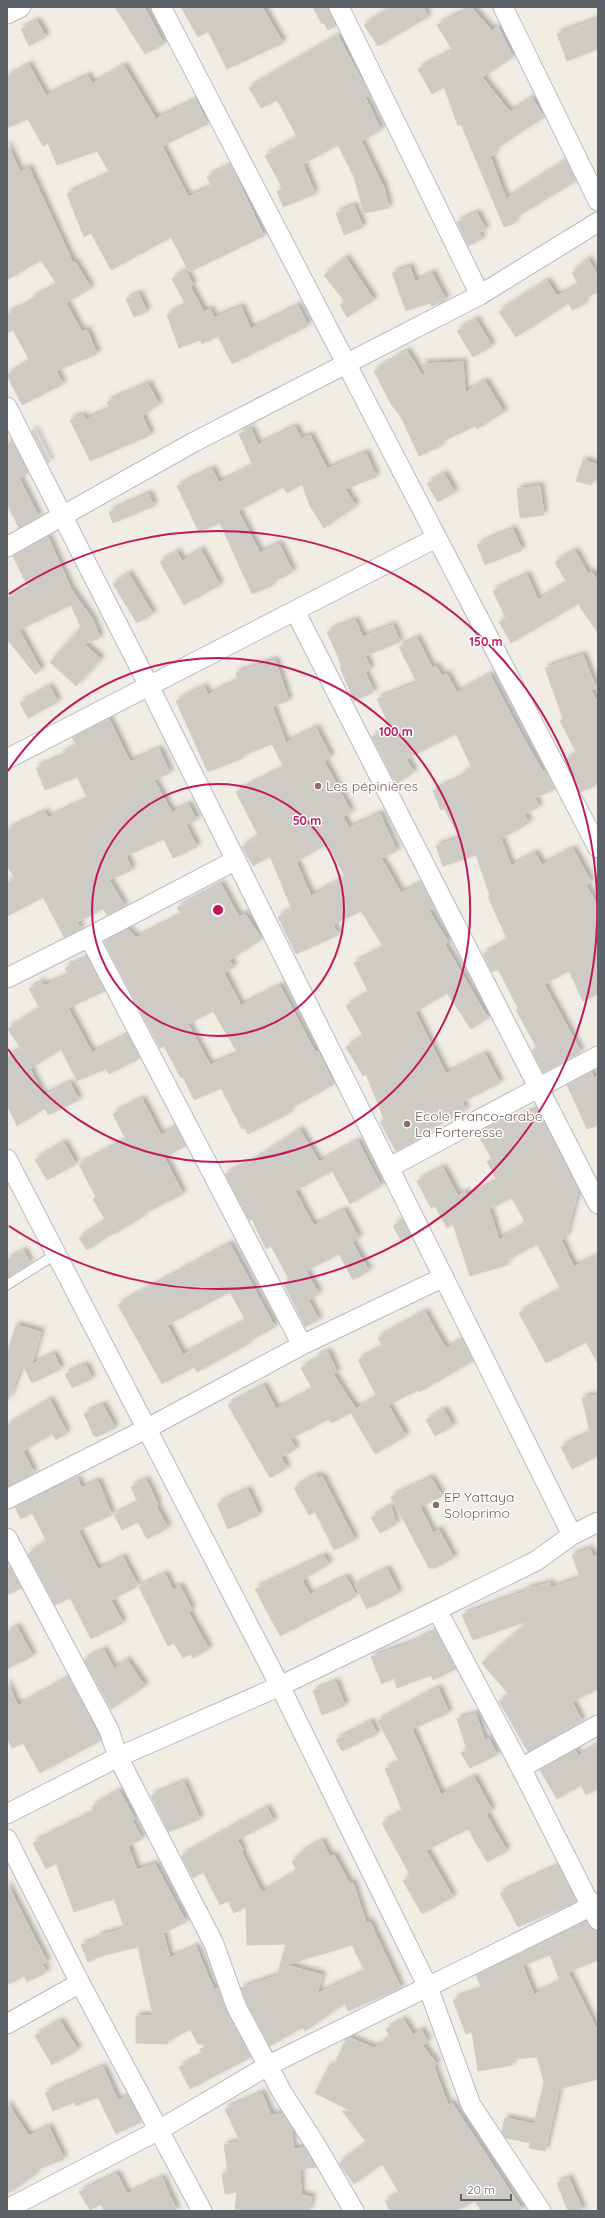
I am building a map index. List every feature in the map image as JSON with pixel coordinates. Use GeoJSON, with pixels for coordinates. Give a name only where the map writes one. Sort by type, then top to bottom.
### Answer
{"type":"FeatureCollection","features":[{"type":"Feature","properties":{"kind":"street"},"geometry":{"type":"LineString","coordinates":[[7,14],[21,7]]}},
{"type":"Feature","properties":{"kind":"street"},"geometry":{"type":"LineString","coordinates":[[161,7],[598,848]]}},
{"type":"Feature","properties":{"kind":"street"},"geometry":{"type":"LineString","coordinates":[[339,7],[480,295]]}},
{"type":"Feature","properties":{"kind":"street"},"geometry":{"type":"LineString","coordinates":[[503,7],[598,201]]}},
{"type":"Feature","properties":{"kind":"street"},"geometry":{"type":"LineString","coordinates":[[7,547],[194,442],[480,295],[598,222]]}},
{"type":"Feature","properties":{"kind":"street"},"geometry":{"type":"LineString","coordinates":[[7,407],[150,686],[572,1535]]}},
{"type":"Feature","properties":{"kind":"street"},"geometry":{"type":"LineString","coordinates":[[7,759],[436,538]]}},
{"type":"Feature","properties":{"kind":"street"},"geometry":{"type":"LineString","coordinates":[[295,611],[598,1204]]}},
{"type":"Feature","properties":{"kind":"street"},"geometry":{"type":"LineString","coordinates":[[7,978],[236,860]]}},
{"type":"Feature","properties":{"kind":"street"},"geometry":{"type":"LineString","coordinates":[[89,937],[302,1345]]}},
{"type":"Feature","properties":{"kind":"street"},"geometry":{"type":"LineString","coordinates":[[390,1167],[598,1056]]}},
{"type":"Feature","properties":{"kind":"street"},"geometry":{"type":"LineString","coordinates":[[7,1159],[280,1686],[428,1987],[471,2105],[541,2211]]}},
{"type":"Feature","properties":{"kind":"street"},"geometry":{"type":"LineString","coordinates":[[7,1499],[146,1429],[302,1345],[444,1277]]}},
{"type":"Feature","properties":{"kind":"street"},"geometry":{"type":"LineString","coordinates":[[7,1814],[118,1757],[280,1686],[437,1610],[536,1561],[572,1535],[598,1522]]}},
{"type":"Feature","properties":{"kind":"street"},"geometry":{"type":"LineString","coordinates":[[7,1538],[109,1730],[118,1757],[214,1944],[236,2006],[269,2065],[283,2094],[317,2147],[354,2211]]}},
{"type":"Feature","properties":{"kind":"street"},"geometry":{"type":"LineString","coordinates":[[16,2208],[160,2130],[269,2065],[428,1987],[596,1910],[437,1610]]}},
{"type":"Feature","properties":{"kind":"street"},"geometry":{"type":"LineString","coordinates":[[521,1768],[598,1725]]}},
{"type":"Feature","properties":{"kind":"street"},"geometry":{"type":"LineString","coordinates":[[7,1839],[80,1982],[202,2211]]}},
{"type":"Feature","properties":{"kind":"street"},"geometry":{"type":"LineString","coordinates":[[7,2024],[80,1982]]}},
{"type":"Feature","properties":{"kind":"lane"},"geometry":{"type":"LineString","coordinates":[[7,1285],[56,1254]]}},
{"type":"Feature","properties":{"kind":"building"},"geometry":{"type":"Polygon","coordinates":[[[115,7],[144,7],[164,44],[145,54],[115,7]]]}},
{"type":"Feature","properties":{"kind":"building"},"geometry":{"type":"Polygon","coordinates":[[[181,7],[262,7],[283,43],[227,69],[208,31],[198,37],[181,7]]]}},
{"type":"Feature","properties":{"kind":"building"},"geometry":{"type":"Polygon","coordinates":[[[313,7],[328,7],[336,26],[328,30],[324,23],[322,24],[313,7]]]}},
{"type":"Feature","properties":{"kind":"building"},"geometry":{"type":"Polygon","coordinates":[[[394,7],[423,7],[428,17],[378,46],[364,25],[394,7]]]}},
{"type":"Feature","properties":{"kind":"building"},"geometry":{"type":"Polygon","coordinates":[[[472,8],[492,31],[498,27],[513,57],[482,77],[510,112],[532,98],[544,117],[494,150],[495,154],[490,156],[506,199],[566,161],[576,181],[513,219],[515,223],[504,227],[461,124],[458,126],[444,87],[432,94],[418,69],[453,51],[437,25],[472,8]]]}},
{"type":"Feature","properties":{"kind":"building"},"geometry":{"type":"Polygon","coordinates":[[[598,19],[598,49],[567,61],[557,34],[598,19]]]}},
{"type":"Feature","properties":{"kind":"building"},"geometry":{"type":"Polygon","coordinates":[[[37,21],[46,37],[29,46],[21,29],[37,21]]]}},
{"type":"Feature","properties":{"kind":"building"},"geometry":{"type":"Polygon","coordinates":[[[338,36],[370,95],[365,97],[381,130],[361,141],[384,188],[389,208],[364,213],[354,177],[338,145],[303,164],[315,194],[283,207],[277,191],[283,189],[265,156],[298,138],[277,100],[261,108],[249,88],[338,36]]]}},
{"type":"Feature","properties":{"kind":"building"},"geometry":{"type":"Polygon","coordinates":[[[29,65],[46,96],[88,76],[92,84],[124,66],[156,119],[196,100],[208,124],[162,146],[188,197],[212,187],[207,177],[231,165],[264,236],[189,272],[171,237],[111,270],[91,233],[84,237],[67,194],[110,174],[97,151],[57,165],[48,143],[43,146],[28,119],[7,128],[7,77],[29,65]]]}},
{"type":"Feature","properties":{"kind":"building"},"geometry":{"type":"Polygon","coordinates":[[[7,144],[20,172],[29,168],[73,263],[75,262],[91,288],[66,303],[82,332],[87,330],[97,354],[56,371],[63,384],[22,405],[7,375],[30,361],[13,330],[7,333],[7,314],[33,302],[31,299],[57,285],[41,260],[7,280],[7,144]]]}},
{"type":"Feature","properties":{"kind":"building"},"geometry":{"type":"Polygon","coordinates":[[[354,206],[363,227],[344,235],[336,213],[354,206]]]}},
{"type":"Feature","properties":{"kind":"building"},"geometry":{"type":"Polygon","coordinates":[[[477,213],[486,230],[479,232],[482,239],[468,246],[457,222],[477,213]]]}},
{"type":"Feature","properties":{"kind":"building"},"geometry":{"type":"Polygon","coordinates":[[[346,258],[374,300],[347,317],[340,305],[345,302],[324,275],[346,258]]]}},
{"type":"Feature","properties":{"kind":"building"},"geometry":{"type":"Polygon","coordinates":[[[588,259],[598,276],[598,292],[583,299],[585,304],[572,310],[569,303],[516,337],[499,312],[547,281],[557,296],[579,286],[572,273],[588,259]]]}},
{"type":"Feature","properties":{"kind":"building"},"geometry":{"type":"Polygon","coordinates":[[[410,267],[415,282],[432,273],[446,300],[432,306],[430,303],[406,311],[392,273],[410,267]]]}},
{"type":"Feature","properties":{"kind":"building"},"geometry":{"type":"Polygon","coordinates":[[[186,271],[193,285],[190,286],[204,312],[210,309],[214,318],[241,307],[251,329],[298,306],[308,326],[232,364],[218,336],[202,344],[200,340],[179,348],[167,315],[186,305],[172,279],[186,271]]]}},
{"type":"Feature","properties":{"kind":"building"},"geometry":{"type":"Polygon","coordinates":[[[139,294],[147,312],[134,317],[126,299],[139,294]]]}},
{"type":"Feature","properties":{"kind":"building"},"geometry":{"type":"Polygon","coordinates":[[[476,320],[492,346],[473,357],[457,331],[476,320]]]}},
{"type":"Feature","properties":{"kind":"building"},"geometry":{"type":"Polygon","coordinates":[[[407,351],[422,375],[425,373],[422,364],[463,362],[465,393],[485,381],[504,412],[477,429],[475,426],[439,443],[441,446],[419,456],[401,417],[391,404],[374,371],[407,351]]]}},
{"type":"Feature","properties":{"kind":"building"},"geometry":{"type":"Polygon","coordinates":[[[148,384],[159,404],[142,416],[151,435],[90,461],[70,420],[83,415],[85,420],[110,409],[107,402],[148,384]]]}},
{"type":"Feature","properties":{"kind":"building"},"geometry":{"type":"Polygon","coordinates":[[[295,427],[301,439],[310,435],[327,469],[366,453],[376,477],[345,489],[356,506],[324,528],[310,506],[302,484],[287,493],[283,487],[238,511],[260,553],[279,544],[293,572],[271,583],[272,586],[252,594],[220,523],[199,532],[177,486],[212,469],[219,483],[253,466],[239,434],[251,429],[258,445],[295,427]]]}},
{"type":"Feature","properties":{"kind":"building"},"geometry":{"type":"Polygon","coordinates":[[[34,430],[50,462],[48,463],[32,431],[34,430]]]}},
{"type":"Feature","properties":{"kind":"building"},"geometry":{"type":"Polygon","coordinates":[[[12,441],[28,473],[19,478],[39,517],[19,528],[7,504],[7,444],[12,441]]]}},
{"type":"Feature","properties":{"kind":"building"},"geometry":{"type":"Polygon","coordinates":[[[583,460],[598,465],[598,473],[591,485],[576,481],[583,460]]]}},
{"type":"Feature","properties":{"kind":"building"},"geometry":{"type":"Polygon","coordinates":[[[444,474],[455,492],[438,502],[427,484],[444,474]]]}},
{"type":"Feature","properties":{"kind":"building"},"geometry":{"type":"Polygon","coordinates":[[[540,486],[544,515],[520,518],[517,489],[540,486]]]}},
{"type":"Feature","properties":{"kind":"building"},"geometry":{"type":"Polygon","coordinates":[[[149,494],[154,506],[113,523],[109,512],[149,494]]]}},
{"type":"Feature","properties":{"kind":"building"},"geometry":{"type":"Polygon","coordinates":[[[513,529],[522,550],[485,565],[477,545],[513,529]]]}},
{"type":"Feature","properties":{"kind":"building"},"geometry":{"type":"Polygon","coordinates":[[[48,537],[71,589],[93,620],[100,638],[84,644],[101,659],[76,686],[50,662],[81,628],[71,605],[19,630],[41,670],[35,674],[7,639],[7,598],[29,589],[13,556],[48,537]]]}},
{"type":"Feature","properties":{"kind":"building"},"geometry":{"type":"Polygon","coordinates":[[[201,550],[220,585],[184,605],[160,562],[177,552],[182,561],[201,550]]]}},
{"type":"Feature","properties":{"kind":"building"},"geometry":{"type":"Polygon","coordinates":[[[575,551],[588,574],[592,572],[598,582],[598,633],[578,604],[511,643],[499,622],[506,618],[493,591],[527,575],[538,600],[567,583],[555,562],[575,551]]]}},
{"type":"Feature","properties":{"kind":"building"},"geometry":{"type":"Polygon","coordinates":[[[129,574],[153,614],[137,623],[113,584],[129,574]]]}},
{"type":"Feature","properties":{"kind":"building"},"geometry":{"type":"Polygon","coordinates":[[[355,620],[363,637],[393,625],[400,642],[365,656],[371,669],[365,672],[374,692],[354,701],[340,667],[342,666],[327,632],[355,620]]]}},
{"type":"Feature","properties":{"kind":"building"},"geometry":{"type":"Polygon","coordinates":[[[417,638],[432,668],[436,666],[442,676],[447,674],[457,693],[490,675],[520,732],[543,772],[545,770],[555,789],[535,798],[539,807],[524,814],[529,823],[501,839],[511,866],[535,853],[542,865],[573,849],[591,882],[586,885],[598,907],[598,994],[583,1001],[569,971],[544,984],[581,1052],[543,1073],[532,1050],[537,1048],[516,1010],[518,1008],[498,969],[492,972],[483,954],[508,941],[488,897],[490,896],[476,855],[443,866],[436,846],[460,838],[444,808],[441,810],[433,791],[465,776],[463,773],[472,768],[456,734],[406,759],[414,772],[396,784],[372,737],[390,727],[377,699],[417,683],[399,647],[417,638]]]}},
{"type":"Feature","properties":{"kind":"building"},"geometry":{"type":"Polygon","coordinates":[[[583,655],[596,688],[591,690],[598,704],[598,784],[581,792],[565,760],[577,754],[560,721],[563,719],[545,668],[583,655]]]}},
{"type":"Feature","properties":{"kind":"building"},"geometry":{"type":"Polygon","coordinates":[[[275,660],[289,701],[272,706],[286,743],[316,728],[331,757],[324,761],[351,812],[343,817],[349,828],[380,814],[397,851],[381,858],[401,893],[422,883],[434,908],[429,911],[448,942],[445,945],[488,1018],[471,1029],[447,993],[415,1012],[446,1074],[485,1054],[500,1083],[462,1102],[466,1110],[426,1132],[428,1134],[396,1151],[380,1122],[384,1119],[366,1074],[363,1076],[346,1047],[364,1037],[346,1006],[369,993],[354,963],[384,948],[361,911],[333,925],[338,935],[296,954],[278,917],[292,910],[270,856],[253,866],[242,847],[259,837],[236,792],[284,768],[272,744],[242,756],[243,758],[208,772],[176,701],[204,687],[208,695],[238,681],[236,673],[275,660]],[[327,844],[296,862],[311,896],[346,878],[327,844]]]}},
{"type":"Feature","properties":{"kind":"building"},"geometry":{"type":"Polygon","coordinates":[[[50,687],[58,702],[28,718],[20,703],[50,687]]]}},
{"type":"Feature","properties":{"kind":"building"},"geometry":{"type":"Polygon","coordinates":[[[109,719],[130,762],[159,749],[170,773],[154,780],[172,813],[188,804],[197,820],[186,825],[197,847],[173,858],[164,839],[126,856],[132,870],[109,880],[125,906],[107,915],[103,909],[77,922],[81,929],[64,937],[43,897],[7,916],[7,883],[15,879],[7,865],[7,830],[45,812],[48,818],[88,799],[77,777],[45,790],[36,768],[62,757],[61,754],[77,746],[72,738],[109,719]]]}},
{"type":"Feature","properties":{"kind":"building"},"geometry":{"type":"Polygon","coordinates":[[[221,884],[239,917],[245,914],[262,939],[229,960],[234,967],[224,973],[241,1006],[280,986],[315,1052],[318,1051],[334,1084],[288,1110],[290,1113],[248,1134],[245,1128],[242,1129],[221,1088],[194,1100],[183,1077],[181,1078],[164,1046],[160,1048],[104,942],[128,929],[136,938],[182,915],[177,908],[221,884]],[[213,1011],[188,1024],[210,1065],[238,1054],[213,1011]]]}},
{"type":"Feature","properties":{"kind":"building"},"geometry":{"type":"Polygon","coordinates":[[[87,958],[105,991],[68,1008],[92,1053],[128,1035],[140,1058],[109,1074],[106,1069],[77,1081],[61,1049],[30,1069],[43,1096],[70,1083],[79,1100],[48,1115],[45,1108],[17,1126],[7,1105],[7,1057],[21,1049],[8,1029],[40,1009],[29,989],[42,982],[45,986],[69,975],[65,968],[87,958]]]}},
{"type":"Feature","properties":{"kind":"building"},"geometry":{"type":"Polygon","coordinates":[[[591,1072],[594,1078],[598,1077],[598,1125],[587,1129],[567,1085],[591,1072]]]}},
{"type":"Feature","properties":{"kind":"building"},"geometry":{"type":"Polygon","coordinates":[[[142,1099],[161,1135],[176,1127],[186,1146],[164,1157],[183,1194],[143,1214],[144,1216],[114,1234],[113,1233],[87,1250],[79,1238],[106,1221],[93,1199],[96,1197],[79,1165],[126,1140],[113,1114],[142,1099]]]}},
{"type":"Feature","properties":{"kind":"building"},"geometry":{"type":"Polygon","coordinates":[[[537,1109],[578,1190],[566,1237],[561,1240],[574,1267],[598,1256],[598,1364],[586,1342],[546,1363],[519,1313],[561,1290],[537,1244],[506,1261],[507,1265],[470,1276],[453,1224],[447,1228],[435,1206],[431,1208],[417,1181],[443,1168],[458,1196],[465,1192],[467,1196],[497,1181],[487,1162],[492,1159],[477,1133],[505,1118],[507,1123],[537,1109]],[[512,1198],[489,1209],[499,1240],[526,1224],[512,1198]]]}},
{"type":"Feature","properties":{"kind":"building"},"geometry":{"type":"Polygon","coordinates":[[[300,1130],[319,1162],[358,1141],[381,1186],[350,1204],[332,1171],[295,1191],[314,1226],[344,1210],[359,1238],[352,1242],[369,1271],[353,1280],[339,1254],[306,1271],[319,1294],[308,1300],[319,1320],[305,1327],[284,1284],[290,1281],[271,1246],[266,1249],[252,1219],[249,1220],[225,1174],[249,1164],[300,1130]]]}},
{"type":"Feature","properties":{"kind":"building"},"geometry":{"type":"Polygon","coordinates":[[[64,1143],[76,1164],[47,1180],[35,1160],[64,1143]]]}},
{"type":"Feature","properties":{"kind":"building"},"geometry":{"type":"Polygon","coordinates":[[[403,1220],[411,1237],[402,1242],[393,1226],[403,1220]]]}},
{"type":"Feature","properties":{"kind":"building"},"geometry":{"type":"Polygon","coordinates":[[[230,1244],[275,1327],[249,1341],[250,1343],[197,1372],[194,1367],[162,1384],[118,1305],[230,1244]],[[230,1292],[167,1325],[183,1355],[246,1321],[230,1292]]]}},
{"type":"Feature","properties":{"kind":"building"},"geometry":{"type":"Polygon","coordinates":[[[24,1251],[30,1263],[7,1278],[7,1260],[24,1251]]]}},
{"type":"Feature","properties":{"kind":"building"},"geometry":{"type":"Polygon","coordinates":[[[425,1312],[446,1349],[462,1340],[473,1361],[419,1392],[418,1390],[388,1405],[406,1436],[375,1454],[351,1413],[331,1423],[329,1419],[290,1439],[296,1449],[281,1457],[287,1468],[270,1478],[228,1405],[264,1386],[276,1409],[313,1390],[301,1368],[317,1360],[316,1357],[328,1352],[337,1372],[333,1374],[356,1409],[377,1397],[358,1360],[383,1347],[378,1338],[425,1312]]]}},
{"type":"Feature","properties":{"kind":"building"},"geometry":{"type":"Polygon","coordinates":[[[16,1325],[41,1332],[31,1365],[54,1354],[61,1369],[32,1383],[22,1364],[8,1401],[7,1354],[16,1325]]]}},
{"type":"Feature","properties":{"kind":"building"},"geometry":{"type":"Polygon","coordinates":[[[86,1365],[92,1379],[72,1388],[65,1374],[86,1365]]]}},
{"type":"Feature","properties":{"kind":"building"},"geometry":{"type":"Polygon","coordinates":[[[598,1395],[598,1456],[572,1469],[561,1447],[590,1433],[582,1398],[598,1395]]]}},
{"type":"Feature","properties":{"kind":"building"},"geometry":{"type":"Polygon","coordinates":[[[50,1400],[67,1433],[56,1440],[52,1434],[23,1451],[34,1473],[7,1487],[7,1426],[50,1400]]]}},
{"type":"Feature","properties":{"kind":"building"},"geometry":{"type":"Polygon","coordinates":[[[103,1405],[115,1428],[96,1437],[95,1435],[94,1436],[84,1414],[103,1405]]]}},
{"type":"Feature","properties":{"kind":"building"},"geometry":{"type":"Polygon","coordinates":[[[444,1410],[453,1426],[435,1436],[426,1420],[444,1410]]]}},
{"type":"Feature","properties":{"kind":"building"},"geometry":{"type":"Polygon","coordinates":[[[317,1475],[319,1478],[322,1476],[355,1540],[334,1550],[315,1512],[309,1515],[294,1488],[317,1475]]]}},
{"type":"Feature","properties":{"kind":"building"},"geometry":{"type":"Polygon","coordinates":[[[431,1478],[442,1496],[420,1507],[433,1533],[439,1530],[454,1558],[435,1568],[429,1568],[391,1497],[431,1478]]]}},
{"type":"Feature","properties":{"kind":"building"},"geometry":{"type":"Polygon","coordinates":[[[78,1479],[81,1488],[98,1481],[112,1515],[78,1530],[98,1570],[123,1557],[138,1586],[111,1600],[123,1623],[91,1639],[70,1598],[55,1605],[28,1554],[47,1542],[32,1513],[21,1519],[15,1507],[78,1479]]]}},
{"type":"Feature","properties":{"kind":"building"},"geometry":{"type":"Polygon","coordinates":[[[146,1480],[158,1505],[156,1506],[168,1528],[147,1539],[138,1522],[122,1530],[114,1515],[138,1503],[131,1487],[146,1480]]]}},
{"type":"Feature","properties":{"kind":"building"},"geometry":{"type":"Polygon","coordinates":[[[248,1490],[259,1515],[228,1529],[217,1504],[248,1490]]]}},
{"type":"Feature","properties":{"kind":"building"},"geometry":{"type":"Polygon","coordinates":[[[391,1506],[396,1524],[380,1533],[371,1518],[391,1506]]]}},
{"type":"Feature","properties":{"kind":"building"},"geometry":{"type":"Polygon","coordinates":[[[590,1549],[593,1557],[598,1555],[598,1689],[572,1702],[582,1721],[528,1752],[499,1701],[510,1696],[482,1663],[531,1620],[473,1640],[462,1615],[527,1591],[527,1589],[550,1583],[551,1588],[580,1578],[572,1555],[590,1549]]]}},
{"type":"Feature","properties":{"kind":"building"},"geometry":{"type":"Polygon","coordinates":[[[324,1556],[329,1564],[302,1580],[310,1595],[346,1577],[357,1596],[280,1636],[255,1589],[324,1556]]]}},
{"type":"Feature","properties":{"kind":"building"},"geometry":{"type":"Polygon","coordinates":[[[10,1567],[21,1588],[7,1595],[7,1569],[10,1567]]]}},
{"type":"Feature","properties":{"kind":"building"},"geometry":{"type":"Polygon","coordinates":[[[387,1569],[399,1593],[367,1609],[355,1585],[387,1569]]]}},
{"type":"Feature","properties":{"kind":"building"},"geometry":{"type":"Polygon","coordinates":[[[165,1574],[173,1590],[180,1586],[192,1610],[188,1612],[209,1649],[193,1658],[191,1654],[183,1658],[174,1643],[168,1646],[139,1587],[165,1574]]]}},
{"type":"Feature","properties":{"kind":"building"},"geometry":{"type":"Polygon","coordinates":[[[17,1627],[33,1656],[7,1669],[7,1632],[17,1627]]]}},
{"type":"Feature","properties":{"kind":"building"},"geometry":{"type":"Polygon","coordinates":[[[436,1631],[456,1669],[433,1680],[431,1675],[397,1688],[394,1678],[382,1684],[371,1657],[409,1644],[436,1631]]]}},
{"type":"Feature","properties":{"kind":"building"},"geometry":{"type":"Polygon","coordinates":[[[104,1650],[114,1669],[127,1660],[145,1686],[111,1709],[84,1660],[104,1650]]]}},
{"type":"Feature","properties":{"kind":"building"},"geometry":{"type":"Polygon","coordinates":[[[69,1678],[101,1740],[40,1773],[23,1743],[12,1748],[7,1738],[7,1682],[18,1706],[69,1678]]]}},
{"type":"Feature","properties":{"kind":"building"},"geometry":{"type":"Polygon","coordinates":[[[336,1682],[345,1706],[322,1715],[313,1691],[336,1682]]]}},
{"type":"Feature","properties":{"kind":"building"},"geometry":{"type":"Polygon","coordinates":[[[438,1688],[449,1713],[412,1729],[441,1795],[474,1777],[492,1810],[486,1814],[507,1851],[487,1862],[468,1829],[426,1850],[453,1897],[422,1914],[403,1881],[411,1877],[382,1823],[403,1812],[385,1769],[400,1763],[378,1721],[438,1688]]]}},
{"type":"Feature","properties":{"kind":"building"},"geometry":{"type":"Polygon","coordinates":[[[476,1714],[485,1741],[489,1739],[497,1755],[470,1768],[461,1753],[467,1750],[457,1719],[476,1714]]]}},
{"type":"Feature","properties":{"kind":"building"},"geometry":{"type":"Polygon","coordinates":[[[371,1722],[377,1734],[342,1751],[336,1740],[371,1722]]]}},
{"type":"Feature","properties":{"kind":"building"},"geometry":{"type":"Polygon","coordinates":[[[598,1745],[598,1788],[586,1795],[581,1785],[557,1799],[540,1770],[575,1750],[578,1756],[598,1745]]]}},
{"type":"Feature","properties":{"kind":"building"},"geometry":{"type":"Polygon","coordinates":[[[184,1782],[200,1819],[169,1832],[151,1796],[184,1782]]]}},
{"type":"Feature","properties":{"kind":"building"},"geometry":{"type":"Polygon","coordinates":[[[119,1791],[135,1819],[132,1820],[142,1839],[128,1846],[137,1870],[155,1864],[186,1922],[163,1933],[170,1958],[196,1947],[214,1990],[218,1988],[226,2011],[251,2057],[190,2089],[179,2067],[203,2055],[200,2049],[210,2044],[198,2044],[190,2029],[168,2041],[168,2044],[136,2043],[136,2016],[153,2016],[138,1947],[101,1956],[88,1962],[81,1945],[98,1939],[98,1936],[125,1929],[114,1899],[74,1912],[56,1863],[46,1869],[33,1843],[95,1812],[92,1807],[119,1791]]]}},
{"type":"Feature","properties":{"kind":"building"},"geometry":{"type":"Polygon","coordinates":[[[267,1808],[274,1821],[237,1840],[262,1893],[297,1872],[292,1861],[301,1857],[299,1854],[322,1841],[330,1857],[334,1855],[350,1884],[353,1883],[366,1923],[370,1922],[401,1988],[348,2011],[345,2003],[305,2031],[303,2027],[270,2046],[246,2002],[241,1988],[277,1976],[286,1944],[247,1945],[246,1907],[234,1913],[228,1901],[220,1905],[203,1872],[193,1878],[181,1856],[267,1808]],[[352,1945],[286,1965],[322,1975],[317,1994],[365,1972],[352,1945]]]}},
{"type":"Feature","properties":{"kind":"building"},"geometry":{"type":"Polygon","coordinates":[[[558,1866],[576,1902],[518,1927],[500,1893],[558,1866]]]}},
{"type":"Feature","properties":{"kind":"building"},"geometry":{"type":"Polygon","coordinates":[[[7,1884],[47,1962],[42,1964],[47,1972],[27,1982],[24,1976],[7,1985],[7,1884]]]}},
{"type":"Feature","properties":{"kind":"building"},"geometry":{"type":"Polygon","coordinates":[[[586,1921],[592,1929],[598,1931],[598,1960],[568,1972],[598,2032],[598,2079],[559,2089],[545,2151],[529,2148],[530,2143],[506,2138],[502,2132],[505,2118],[534,2124],[544,2082],[537,2057],[512,2059],[513,2065],[478,2071],[472,2032],[466,2034],[453,2000],[482,1989],[476,1975],[519,1957],[534,1995],[560,1982],[550,1955],[524,1965],[520,1954],[576,1929],[574,1927],[586,1921]]]}},
{"type":"Feature","properties":{"kind":"building"},"geometry":{"type":"Polygon","coordinates":[[[404,2020],[413,2035],[421,2030],[428,2042],[422,2045],[437,2064],[434,2067],[448,2105],[452,2103],[523,2211],[481,2211],[475,2201],[456,2211],[390,2211],[385,2201],[400,2194],[382,2164],[354,2184],[340,2165],[339,2163],[367,2143],[342,2111],[351,2111],[315,2093],[329,2066],[333,2068],[346,2039],[350,2038],[374,2048],[390,2038],[386,2029],[404,2020]]]}},
{"type":"Feature","properties":{"kind":"building"},"geometry":{"type":"Polygon","coordinates":[[[60,2021],[78,2050],[52,2065],[35,2036],[60,2021]]]}},
{"type":"Feature","properties":{"kind":"building"},"geometry":{"type":"Polygon","coordinates":[[[103,2067],[118,2101],[128,2096],[141,2122],[116,2134],[98,2097],[76,2106],[74,2102],[53,2111],[45,2093],[103,2067]]]}},
{"type":"Feature","properties":{"kind":"building"},"geometry":{"type":"Polygon","coordinates":[[[262,2093],[271,2115],[283,2114],[292,2129],[293,2149],[305,2148],[316,2167],[300,2169],[301,2195],[312,2197],[309,2211],[235,2211],[237,2192],[225,2194],[222,2174],[228,2173],[224,2145],[240,2142],[225,2109],[262,2093]]]}},
{"type":"Feature","properties":{"kind":"building"},"geometry":{"type":"Polygon","coordinates":[[[7,2103],[29,2136],[49,2127],[64,2159],[34,2171],[36,2174],[7,2194],[7,2103]]]}},
{"type":"Feature","properties":{"kind":"building"},"geometry":{"type":"Polygon","coordinates":[[[117,2174],[127,2194],[162,2178],[177,2211],[104,2211],[101,2204],[90,2210],[79,2192],[117,2174]]]}},
{"type":"Feature","properties":{"kind":"building"},"geometry":{"type":"Polygon","coordinates":[[[569,2178],[583,2211],[568,2211],[557,2183],[569,2178]]]}},
{"type":"Feature","properties":{"kind":"place","name":"Les pépinières"},"geometry":{"type":"Point","coordinates":[318,786]}},
{"type":"Feature","properties":{"kind":"place","name":"Ecole Franco-arabe La Forteresse"},"geometry":{"type":"Point","coordinates":[407,1124]}},
{"type":"Feature","properties":{"kind":"place","name":"EP Yattaya Soloprimo"},"geometry":{"type":"Point","coordinates":[436,1505]}}]}
